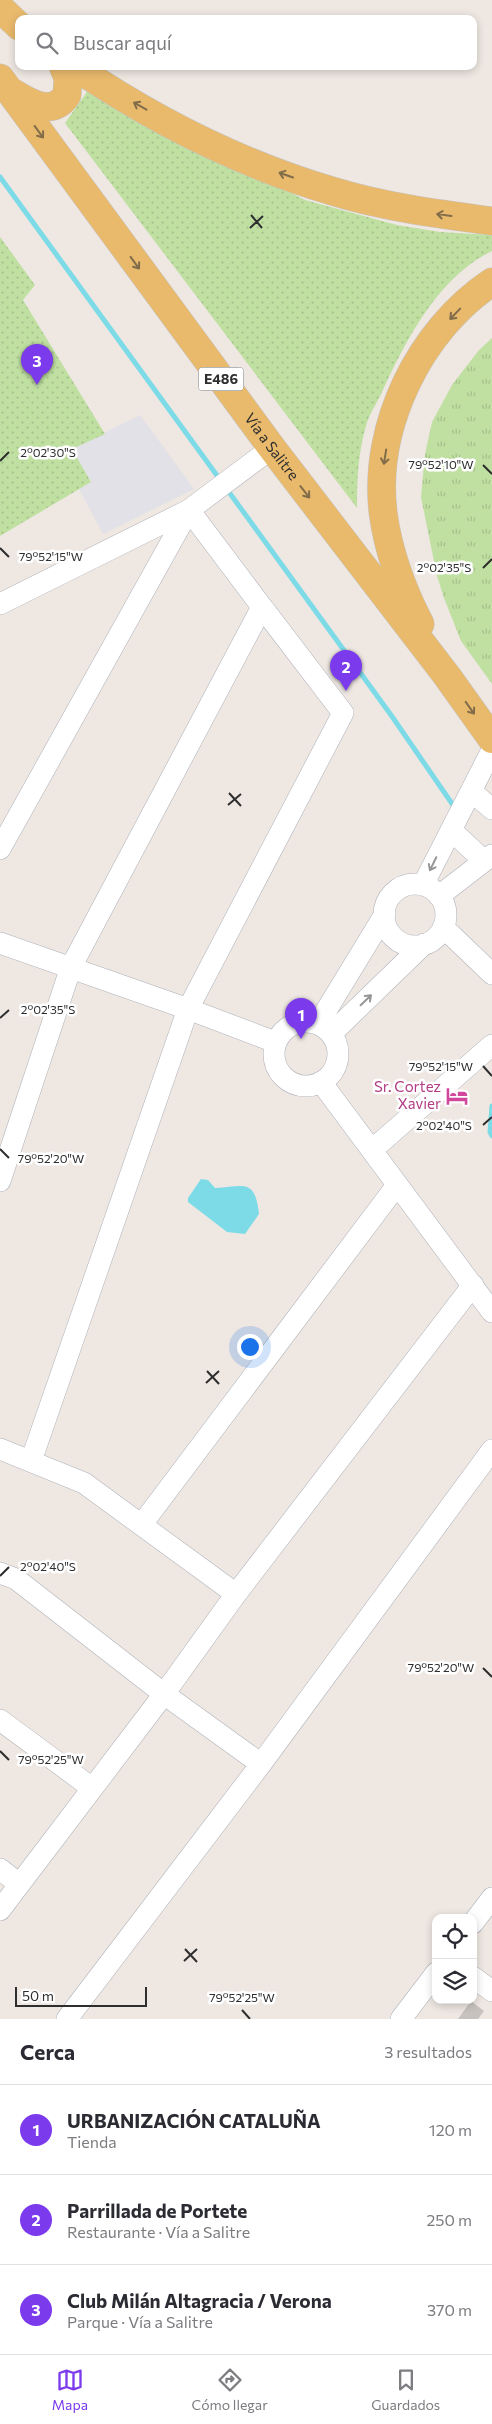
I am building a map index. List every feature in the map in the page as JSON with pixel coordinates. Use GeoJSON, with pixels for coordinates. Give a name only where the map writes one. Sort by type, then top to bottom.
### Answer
{"type":"FeatureCollection","features":[{"type":"Feature","properties":{"kind":"main road"},"geometry":{"type":"LineString","coordinates":[[0,8],[15,22]]}},
{"type":"Feature","properties":{"kind":"main road"},"geometry":{"type":"LineString","coordinates":[[4,84],[43,107],[57,105],[67,95],[68,86],[64,70]]}},
{"type":"Feature","properties":{"kind":"main road"},"geometry":{"type":"LineString","coordinates":[[80,70],[139,106],[215,147],[278,172],[332,191],[381,203],[492,222]]}},
{"type":"Feature","properties":{"kind":"main road","name":"Vía a Salitre"},"geometry":{"type":"LineString","coordinates":[[4,84],[272,448],[447,676],[492,739]]}},
{"type":"Feature","properties":{"kind":"main road"},"geometry":{"type":"LineString","coordinates":[[447,676],[412,607],[390,550],[383,511],[384,462],[398,405],[424,350],[458,310],[492,282]]}},
{"type":"Feature","properties":{"kind":"street"},"geometry":{"type":"LineString","coordinates":[[0,604],[190,510],[272,448]]}},
{"type":"Feature","properties":{"kind":"street"},"geometry":{"type":"LineString","coordinates":[[31,1460],[188,1009],[343,713],[190,510]]}},
{"type":"Feature","properties":{"kind":"street"},"geometry":{"type":"LineString","coordinates":[[0,849],[190,510]]}},
{"type":"Feature","properties":{"kind":"street"},"geometry":{"type":"LineString","coordinates":[[0,1180],[71,967],[262,607]]}},
{"type":"Feature","properties":{"kind":"street"},"geometry":{"type":"LineString","coordinates":[[431,890],[451,830],[492,750]]}},
{"type":"Feature","properties":{"kind":"street"},"geometry":{"type":"LineString","coordinates":[[471,791],[492,809]]}},
{"type":"Feature","properties":{"kind":"street"},"geometry":{"type":"LineString","coordinates":[[431,890],[488,858],[451,830]]}},
{"type":"Feature","properties":{"kind":"street"},"geometry":{"type":"LineString","coordinates":[[409,885],[431,890],[446,911],[443,927],[436,938],[424,944],[325,1029],[384,914],[388,901],[397,890],[409,885]]}},
{"type":"Feature","properties":{"kind":"street"},"geometry":{"type":"LineString","coordinates":[[384,914],[387,928],[396,939],[410,945],[424,944]]}},
{"type":"Feature","properties":{"kind":"street"},"geometry":{"type":"LineString","coordinates":[[443,927],[492,974]]}},
{"type":"Feature","properties":{"kind":"street"},"geometry":{"type":"LineString","coordinates":[[0,943],[276,1042]]}},
{"type":"Feature","properties":{"kind":"street"},"geometry":{"type":"LineString","coordinates":[[308,1022],[325,1029],[337,1046],[338,1060],[332,1073],[321,1082],[311,1086],[299,1086],[289,1082],[280,1074],[274,1059],[276,1042],[281,1033],[294,1024],[308,1022]]}},
{"type":"Feature","properties":{"kind":"street"},"geometry":{"type":"LineString","coordinates":[[372,1150],[492,1045]]}},
{"type":"Feature","properties":{"kind":"street"},"geometry":{"type":"LineString","coordinates":[[321,1082],[492,1312]]}},
{"type":"Feature","properties":{"kind":"street"},"geometry":{"type":"LineString","coordinates":[[142,1524],[397,1185]]}},
{"type":"Feature","properties":{"kind":"street"},"geometry":{"type":"LineString","coordinates":[[0,1910],[164,1694],[236,1594],[473,1285]]}},
{"type":"Feature","properties":{"kind":"street"},"geometry":{"type":"LineString","coordinates":[[0,1448],[84,1483],[236,1594]]}},
{"type":"Feature","properties":{"kind":"street"},"geometry":{"type":"LineString","coordinates":[[67,2019],[261,1764],[492,1450]]}},
{"type":"Feature","properties":{"kind":"street"},"geometry":{"type":"LineString","coordinates":[[0,1573],[16,1579],[164,1694],[261,1764]]}},
{"type":"Feature","properties":{"kind":"street"},"geometry":{"type":"LineString","coordinates":[[0,1720],[92,1788]]}},
{"type":"Feature","properties":{"kind":"street"},"geometry":{"type":"LineString","coordinates":[[0,1869],[19,1884]]}},
{"type":"Feature","properties":{"kind":"street"},"geometry":{"type":"LineString","coordinates":[[477,1918],[492,1898]]}},
{"type":"Feature","properties":{"kind":"street"},"geometry":{"type":"LineString","coordinates":[[401,2019],[432,1978]]}},
{"type":"Feature","properties":{"kind":"street"},"geometry":{"type":"LineString","coordinates":[[477,1980],[492,1991]]}},
{"type":"Feature","properties":{"kind":"shaded area"},"geometry":{"type":"Polygon","coordinates":[[[140,415],[194,489],[103,534],[79,489],[91,482],[71,449],[140,415]]]}},
{"type":"Feature","properties":{"kind":"green space"},"geometry":{"type":"Polygon","coordinates":[[[89,89],[305,200],[397,225],[440,232],[492,235],[492,251],[473,262],[455,277],[440,293],[413,331],[371,413],[363,436],[360,456],[357,508],[65,123],[89,89]]]}},
{"type":"Feature","properties":{"kind":"green space"},"geometry":{"type":"Polygon","coordinates":[[[0,237],[35,285],[23,300],[105,434],[72,449],[91,482],[0,536],[0,237]]]}},
{"type":"Feature","properties":{"kind":"green space"},"geometry":{"type":"Polygon","coordinates":[[[492,338],[492,684],[461,641],[444,598],[437,576],[421,497],[425,454],[432,422],[452,385],[479,350],[492,338]]]}},
{"type":"Feature","properties":{"kind":"water"},"geometry":{"type":"Polygon","coordinates":[[[201,1179],[208,1180],[215,1188],[240,1186],[251,1189],[257,1202],[259,1214],[245,1234],[227,1232],[188,1202],[188,1198],[201,1179]]]}},
{"type":"Feature","properties":{"kind":"building"},"geometry":{"type":"Polygon","coordinates":[[[469,2004],[475,2004],[484,2011],[478,2019],[458,2019],[469,2004]]]}},
{"type":"Feature","properties":{"kind":"waterway"},"geometry":{"type":"LineString","coordinates":[[0,177],[221,481]]}},
{"type":"Feature","properties":{"kind":"waterway"},"geometry":{"type":"LineString","coordinates":[[226,488],[391,715],[455,808]]}},
{"type":"Feature","properties":{"kind":"waterway"},"geometry":{"type":"LineString","coordinates":[[492,1106],[490,1132],[492,1136]]}},
{"type":"Feature","properties":{"kind":"place","name":"Club Milán Altagracia / Verona"},"geometry":{"type":"Point","coordinates":[37,385]}},
{"type":"Feature","properties":{"kind":"place","name":"Parrillada de Portete"},"geometry":{"type":"Point","coordinates":[346,691]}},
{"type":"Feature","properties":{"kind":"place","name":"URBANIZACIÓN CATALUÑA"},"geometry":{"type":"Point","coordinates":[301,1039]}},
{"type":"Feature","properties":{"kind":"place","name":"Sr. Cortez Xavier"},"geometry":{"type":"Point","coordinates":[457,1096]}}]}
